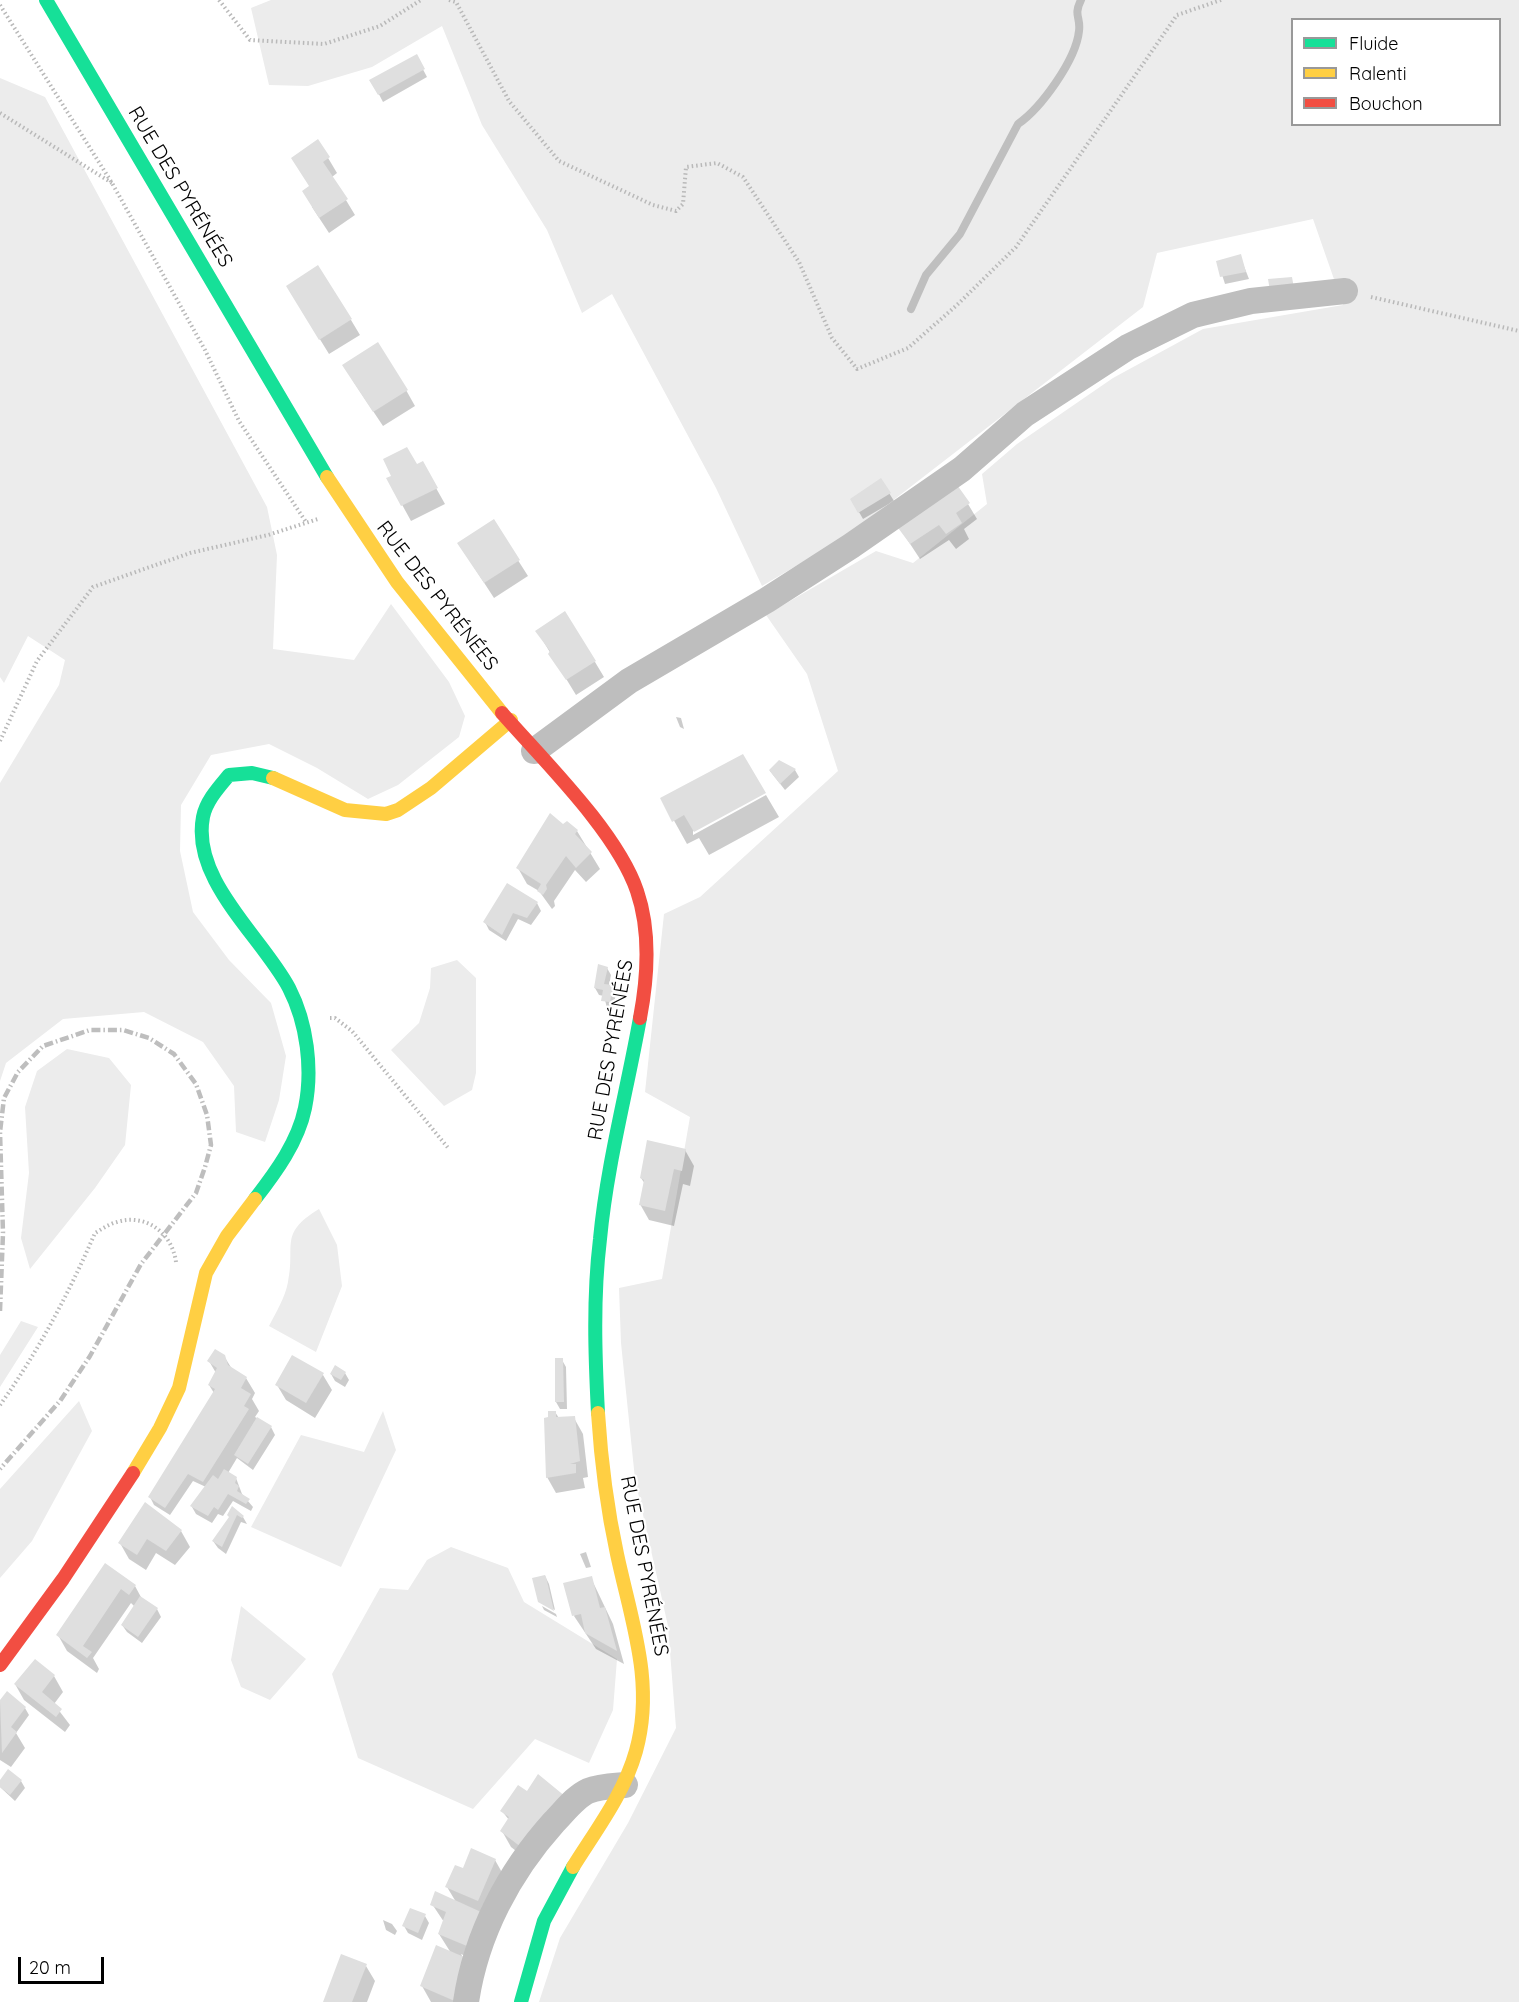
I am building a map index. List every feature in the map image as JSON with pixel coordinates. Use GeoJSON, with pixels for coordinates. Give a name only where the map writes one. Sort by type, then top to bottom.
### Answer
{"type":"FeatureCollection","features":[{"type":"Feature","properties":{"kind":"street","name":"RUE DES PYRÉNÉES"},"geometry":{"type":"LineString","coordinates":[[46,0],[348,511],[411,600],[622,858],[635,885],[645,917],[648,957],[635,1047],[604,1198],[596,1289],[597,1364],[608,1492],[617,1552],[641,1649],[645,1683],[638,1744],[625,1785],[554,1900],[536,1943],[521,2002]]}},
{"type":"Feature","properties":{"kind":"street"},"geometry":{"type":"LineString","coordinates":[[534,751],[628,681],[767,600],[851,546],[962,469],[1025,414],[1128,346],[1193,315],[1251,301],[1345,291]]}},
{"type":"Feature","properties":{"kind":"street"},"geometry":{"type":"LineString","coordinates":[[0,1665],[64,1581],[172,1406],[191,1348],[202,1283],[215,1255],[288,1152],[299,1125],[308,1088],[308,1052],[303,1024],[290,989],[271,957],[211,874],[200,840],[203,816],[212,795],[229,775],[248,772],[264,773],[338,808],[362,814],[389,814],[414,800],[511,720]]}},
{"type":"Feature","properties":{"kind":"street"},"geometry":{"type":"LineString","coordinates":[[466,2002],[478,1947],[512,1877],[534,1845],[569,1806],[587,1792],[607,1786],[625,1785]]}},
{"type":"Feature","properties":{"kind":"path"},"geometry":{"type":"LineString","coordinates":[[219,0],[250,40],[324,44],[380,26],[422,0]]}},
{"type":"Feature","properties":{"kind":"path"},"geometry":{"type":"LineString","coordinates":[[449,0],[456,2],[509,100],[559,161],[653,205],[676,211],[683,204],[686,167],[717,163],[743,177],[799,262],[832,338],[857,369],[908,348],[957,305],[1016,247],[1177,15],[1221,0]]}},
{"type":"Feature","properties":{"kind":"path"},"geometry":{"type":"LineString","coordinates":[[0,5],[112,183],[205,350],[239,421],[306,522]]}},
{"type":"Feature","properties":{"kind":"path"},"geometry":{"type":"LineString","coordinates":[[0,113],[112,183]]}},
{"type":"Feature","properties":{"kind":"path"},"geometry":{"type":"LineString","coordinates":[[1345,291],[1519,331]]}},
{"type":"Feature","properties":{"kind":"path"},"geometry":{"type":"LineString","coordinates":[[0,741],[37,661],[93,587],[190,553],[268,536],[306,522],[348,511]]}},
{"type":"Feature","properties":{"kind":"path"},"geometry":{"type":"LineString","coordinates":[[303,1024],[335,1018],[352,1031],[449,1149]]}},
{"type":"Feature","properties":{"kind":"path"},"geometry":{"type":"LineString","coordinates":[[0,1405],[16,1383],[74,1281],[95,1233],[117,1221],[152,1224],[164,1233],[174,1248],[178,1272],[198,1301]]}},
{"type":"Feature","properties":{"kind":"shaded area"},"geometry":{"type":"Polygon","coordinates":[[[271,0],[1519,0],[1519,2002],[539,2002],[560,1938],[628,1823],[676,1728],[668,1626],[635,1479],[621,1343],[619,1288],[662,1279],[690,1117],[645,1092],[664,914],[700,897],[838,771],[807,674],[766,615],[876,551],[913,563],[987,504],[982,474],[1017,444],[1113,378],[1203,329],[1343,305],[1313,219],[1157,253],[1143,307],[847,536],[762,586],[716,488],[612,294],[582,313],[547,230],[482,125],[442,26],[372,67],[308,86],[269,85],[251,8],[271,0]]]}},
{"type":"Feature","properties":{"kind":"shaded area"},"geometry":{"type":"Polygon","coordinates":[[[0,78],[45,97],[267,507],[277,555],[273,649],[354,660],[391,604],[449,682],[465,716],[459,737],[398,785],[368,799],[317,768],[269,744],[211,755],[181,805],[180,851],[193,912],[229,960],[271,1003],[286,1056],[279,1100],[265,1142],[236,1132],[234,1086],[203,1042],[144,1012],[63,1019],[6,1063],[0,1081],[0,783],[59,685],[65,660],[28,636],[4,683],[0,677],[0,78]]]}},
{"type":"Feature","properties":{"kind":"shaded area"},"geometry":{"type":"Polygon","coordinates":[[[457,960],[476,978],[476,1073],[472,1090],[444,1106],[391,1050],[419,1023],[430,988],[431,968],[457,960]]]}},
{"type":"Feature","properties":{"kind":"shaded area"},"geometry":{"type":"Polygon","coordinates":[[[67,1049],[109,1058],[131,1085],[125,1145],[95,1188],[30,1269],[21,1238],[29,1173],[25,1107],[37,1071],[67,1049]]]}},
{"type":"Feature","properties":{"kind":"shaded area"},"geometry":{"type":"Polygon","coordinates":[[[319,1209],[337,1245],[342,1286],[316,1352],[269,1326],[287,1288],[293,1233],[306,1218],[319,1209]]]}},
{"type":"Feature","properties":{"kind":"shaded area"},"geometry":{"type":"Polygon","coordinates":[[[21,1321],[38,1327],[0,1387],[0,1355],[21,1321]]]}},
{"type":"Feature","properties":{"kind":"shaded area"},"geometry":{"type":"Polygon","coordinates":[[[79,1401],[92,1431],[32,1541],[0,1578],[0,1489],[79,1401]]]}},
{"type":"Feature","properties":{"kind":"shaded area"},"geometry":{"type":"Polygon","coordinates":[[[383,1411],[396,1450],[341,1567],[251,1527],[301,1435],[364,1452],[383,1411]]]}},
{"type":"Feature","properties":{"kind":"shaded area"},"geometry":{"type":"Polygon","coordinates":[[[451,1547],[508,1568],[524,1602],[617,1659],[613,1710],[589,1763],[535,1739],[473,1809],[358,1758],[332,1674],[380,1588],[408,1590],[427,1560],[451,1547]]]}},
{"type":"Feature","properties":{"kind":"shaded area"},"geometry":{"type":"Polygon","coordinates":[[[241,1606],[306,1659],[270,1700],[241,1687],[231,1660],[241,1606]]]}},
{"type":"Feature","properties":{"kind":"building"},"geometry":{"type":"Polygon","coordinates":[[[417,54],[425,69],[378,95],[369,80],[417,54]]]}},
{"type":"Feature","properties":{"kind":"building"},"geometry":{"type":"Polygon","coordinates":[[[318,139],[330,157],[323,162],[348,199],[319,218],[302,191],[309,186],[291,158],[318,139]]]}},
{"type":"Feature","properties":{"kind":"building"},"geometry":{"type":"Polygon","coordinates":[[[1241,254],[1246,272],[1220,277],[1216,261],[1241,254]]]}},
{"type":"Feature","properties":{"kind":"building"},"geometry":{"type":"Polygon","coordinates":[[[318,265],[352,319],[319,340],[286,286],[318,265]]]}},
{"type":"Feature","properties":{"kind":"building"},"geometry":{"type":"Polygon","coordinates":[[[1292,277],[1295,294],[1270,291],[1268,279],[1292,277]]]}},
{"type":"Feature","properties":{"kind":"building"},"geometry":{"type":"Polygon","coordinates":[[[378,342],[408,390],[373,412],[342,365],[378,342]]]}},
{"type":"Feature","properties":{"kind":"building"},"geometry":{"type":"Polygon","coordinates":[[[407,447],[417,464],[423,461],[438,488],[401,506],[386,478],[391,476],[383,459],[407,447]]]}},
{"type":"Feature","properties":{"kind":"building"},"geometry":{"type":"Polygon","coordinates":[[[881,478],[891,493],[858,513],[850,499],[881,478]]]}},
{"type":"Feature","properties":{"kind":"building"},"geometry":{"type":"Polygon","coordinates":[[[955,482],[970,503],[956,513],[962,523],[946,534],[939,525],[910,544],[893,521],[955,482]]]}},
{"type":"Feature","properties":{"kind":"building"},"geometry":{"type":"Polygon","coordinates":[[[494,519],[520,560],[484,583],[457,543],[494,519]]]}},
{"type":"Feature","properties":{"kind":"building"},"geometry":{"type":"Polygon","coordinates":[[[565,611],[596,661],[566,680],[548,654],[550,651],[535,631],[565,611]]]}},
{"type":"Feature","properties":{"kind":"building"},"geometry":{"type":"Polygon","coordinates":[[[743,754],[766,793],[694,832],[684,815],[672,822],[660,798],[743,754]]]}},
{"type":"Feature","properties":{"kind":"building"},"geometry":{"type":"Polygon","coordinates":[[[779,760],[796,769],[780,784],[769,770],[779,760]]]}},
{"type":"Feature","properties":{"kind":"building"},"geometry":{"type":"Polygon","coordinates":[[[550,813],[563,824],[567,821],[578,830],[575,834],[592,852],[576,868],[566,856],[546,885],[547,889],[543,895],[537,891],[541,884],[516,868],[550,813]]]}},
{"type":"Feature","properties":{"kind":"building"},"geometry":{"type":"Polygon","coordinates":[[[507,883],[538,902],[527,918],[513,913],[502,935],[483,922],[507,883]]]}},
{"type":"Feature","properties":{"kind":"building"},"geometry":{"type":"Polygon","coordinates":[[[598,964],[608,967],[604,984],[613,985],[610,1002],[601,1001],[603,990],[594,988],[598,964]]]}},
{"type":"Feature","properties":{"kind":"building"},"geometry":{"type":"Polygon","coordinates":[[[647,1140],[686,1149],[682,1171],[674,1169],[665,1211],[639,1205],[644,1180],[640,1178],[647,1140]]]}},
{"type":"Feature","properties":{"kind":"building"},"geometry":{"type":"Polygon","coordinates":[[[215,1349],[225,1355],[228,1365],[247,1377],[241,1388],[251,1394],[244,1406],[249,1409],[203,1482],[188,1474],[165,1508],[148,1497],[215,1389],[208,1385],[217,1368],[207,1361],[215,1349]]]}},
{"type":"Feature","properties":{"kind":"building"},"geometry":{"type":"Polygon","coordinates":[[[292,1355],[324,1373],[306,1403],[275,1385],[292,1355]]]}},
{"type":"Feature","properties":{"kind":"building"},"geometry":{"type":"Polygon","coordinates":[[[555,1358],[563,1358],[564,1402],[555,1402],[555,1358]]]}},
{"type":"Feature","properties":{"kind":"building"},"geometry":{"type":"Polygon","coordinates":[[[335,1365],[346,1372],[341,1380],[330,1374],[335,1365]]]}},
{"type":"Feature","properties":{"kind":"building"},"geometry":{"type":"Polygon","coordinates":[[[548,1411],[556,1411],[556,1417],[575,1416],[580,1461],[570,1464],[576,1464],[576,1473],[546,1478],[544,1418],[548,1417],[548,1411]]]}},
{"type":"Feature","properties":{"kind":"building"},"geometry":{"type":"Polygon","coordinates":[[[257,1417],[272,1426],[248,1464],[234,1455],[257,1417]]]}},
{"type":"Feature","properties":{"kind":"building"},"geometry":{"type":"Polygon","coordinates":[[[224,1469],[237,1477],[235,1483],[239,1486],[237,1491],[250,1499],[246,1504],[228,1494],[218,1510],[214,1507],[208,1516],[190,1506],[213,1475],[218,1479],[224,1469]]]}},
{"type":"Feature","properties":{"kind":"building"},"geometry":{"type":"Polygon","coordinates":[[[145,1502],[182,1530],[166,1551],[147,1539],[137,1555],[118,1543],[145,1502]]]}},
{"type":"Feature","properties":{"kind":"building"},"geometry":{"type":"Polygon","coordinates":[[[232,1506],[244,1516],[242,1518],[237,1515],[222,1547],[212,1541],[229,1517],[227,1515],[232,1506]]]}},
{"type":"Feature","properties":{"kind":"building"},"geometry":{"type":"Polygon","coordinates":[[[105,1563],[136,1585],[129,1595],[121,1589],[83,1646],[92,1652],[87,1658],[56,1635],[105,1563]]]}},
{"type":"Feature","properties":{"kind":"building"},"geometry":{"type":"Polygon","coordinates":[[[545,1575],[554,1611],[538,1602],[532,1578],[545,1575]]]}},
{"type":"Feature","properties":{"kind":"building"},"geometry":{"type":"Polygon","coordinates":[[[592,1576],[600,1608],[605,1607],[617,1651],[585,1633],[581,1614],[572,1616],[563,1583],[592,1576]]]}},
{"type":"Feature","properties":{"kind":"building"},"geometry":{"type":"Polygon","coordinates":[[[140,1596],[158,1608],[138,1637],[121,1625],[140,1596]]]}},
{"type":"Feature","properties":{"kind":"building"},"geometry":{"type":"Polygon","coordinates":[[[35,1659],[55,1675],[42,1692],[62,1709],[56,1717],[14,1684],[35,1659]]]}},
{"type":"Feature","properties":{"kind":"building"},"geometry":{"type":"Polygon","coordinates":[[[7,1691],[26,1707],[11,1727],[17,1732],[2,1753],[0,1700],[7,1691]]]}},
{"type":"Feature","properties":{"kind":"building"},"geometry":{"type":"Polygon","coordinates":[[[8,1769],[22,1780],[10,1795],[0,1787],[0,1780],[8,1769]]]}},
{"type":"Feature","properties":{"kind":"building"},"geometry":{"type":"Polygon","coordinates":[[[538,1774],[566,1797],[521,1847],[500,1831],[509,1817],[500,1811],[518,1785],[527,1791],[538,1774]]]}},
{"type":"Feature","properties":{"kind":"building"},"geometry":{"type":"Polygon","coordinates":[[[471,1848],[496,1859],[478,1901],[445,1887],[455,1865],[463,1868],[471,1848]]]}},
{"type":"Feature","properties":{"kind":"building"},"geometry":{"type":"Polygon","coordinates":[[[435,1891],[481,1912],[467,1946],[438,1934],[446,1912],[430,1905],[435,1891]]]}},
{"type":"Feature","properties":{"kind":"building"},"geometry":{"type":"Polygon","coordinates":[[[410,1908],[426,1914],[418,1933],[402,1926],[410,1908]]]}},
{"type":"Feature","properties":{"kind":"building"},"geometry":{"type":"Polygon","coordinates":[[[436,1945],[464,1957],[457,2002],[420,1986],[436,1945]]]}},
{"type":"Feature","properties":{"kind":"building"},"geometry":{"type":"Polygon","coordinates":[[[341,1954],[367,1964],[352,2002],[323,2002],[341,1954]]]}},
{"type":"Feature","properties":{"kind":"waterway"},"geometry":{"type":"LineString","coordinates":[[911,309],[926,275],[960,234],[1018,124],[1037,107],[1064,69],[1079,31],[1077,13],[1081,0]]}},
{"type":"Feature","properties":{"kind":"railway"},"geometry":{"type":"LineString","coordinates":[[0,1311],[3,1233],[0,1132],[4,1098],[18,1072],[43,1046],[90,1030],[123,1030],[149,1038],[174,1054],[196,1084],[207,1115],[211,1145],[205,1167],[196,1193],[141,1264],[90,1356],[60,1401],[0,1469]]}},
{"type":"Feature","properties":{"kind":"traffic: fast"},"geometry":{"type":"LineString","coordinates":[[46,0],[327,477]]}},
{"type":"Feature","properties":{"kind":"traffic: fast"},"geometry":{"type":"LineString","coordinates":[[255,1199],[292,1145],[302,1121],[307,1093],[307,1046],[300,1016],[289,988],[218,885],[208,863],[202,840],[205,811],[217,789],[229,775],[252,773],[273,778]]}},
{"type":"Feature","properties":{"kind":"traffic: fast"},"geometry":{"type":"LineString","coordinates":[[598,1413],[595,1348],[600,1239],[612,1155],[640,1018]]}},
{"type":"Feature","properties":{"kind":"traffic: fast"},"geometry":{"type":"LineString","coordinates":[[521,2002],[544,1921],[573,1867]]}},
{"type":"Feature","properties":{"kind":"traffic: slow"},"geometry":{"type":"LineString","coordinates":[[327,477],[397,582],[502,713]]}},
{"type":"Feature","properties":{"kind":"traffic: slow"},"geometry":{"type":"LineString","coordinates":[[273,778],[345,810],[386,814],[398,810],[431,788],[511,720]]}},
{"type":"Feature","properties":{"kind":"traffic: slow"},"geometry":{"type":"LineString","coordinates":[[133,1473],[160,1428],[179,1388],[206,1273],[227,1236],[255,1199]]}},
{"type":"Feature","properties":{"kind":"traffic: slow"},"geometry":{"type":"LineString","coordinates":[[573,1867],[609,1811],[631,1767],[641,1726],[643,1701],[639,1652],[607,1502],[598,1413]]}},
{"type":"Feature","properties":{"kind":"traffic: jam"},"geometry":{"type":"LineString","coordinates":[[502,713],[597,821],[627,868],[637,891],[646,938],[645,986],[640,1018]]}},
{"type":"Feature","properties":{"kind":"traffic: jam"},"geometry":{"type":"LineString","coordinates":[[0,1665],[63,1579],[133,1473]]}}]}
